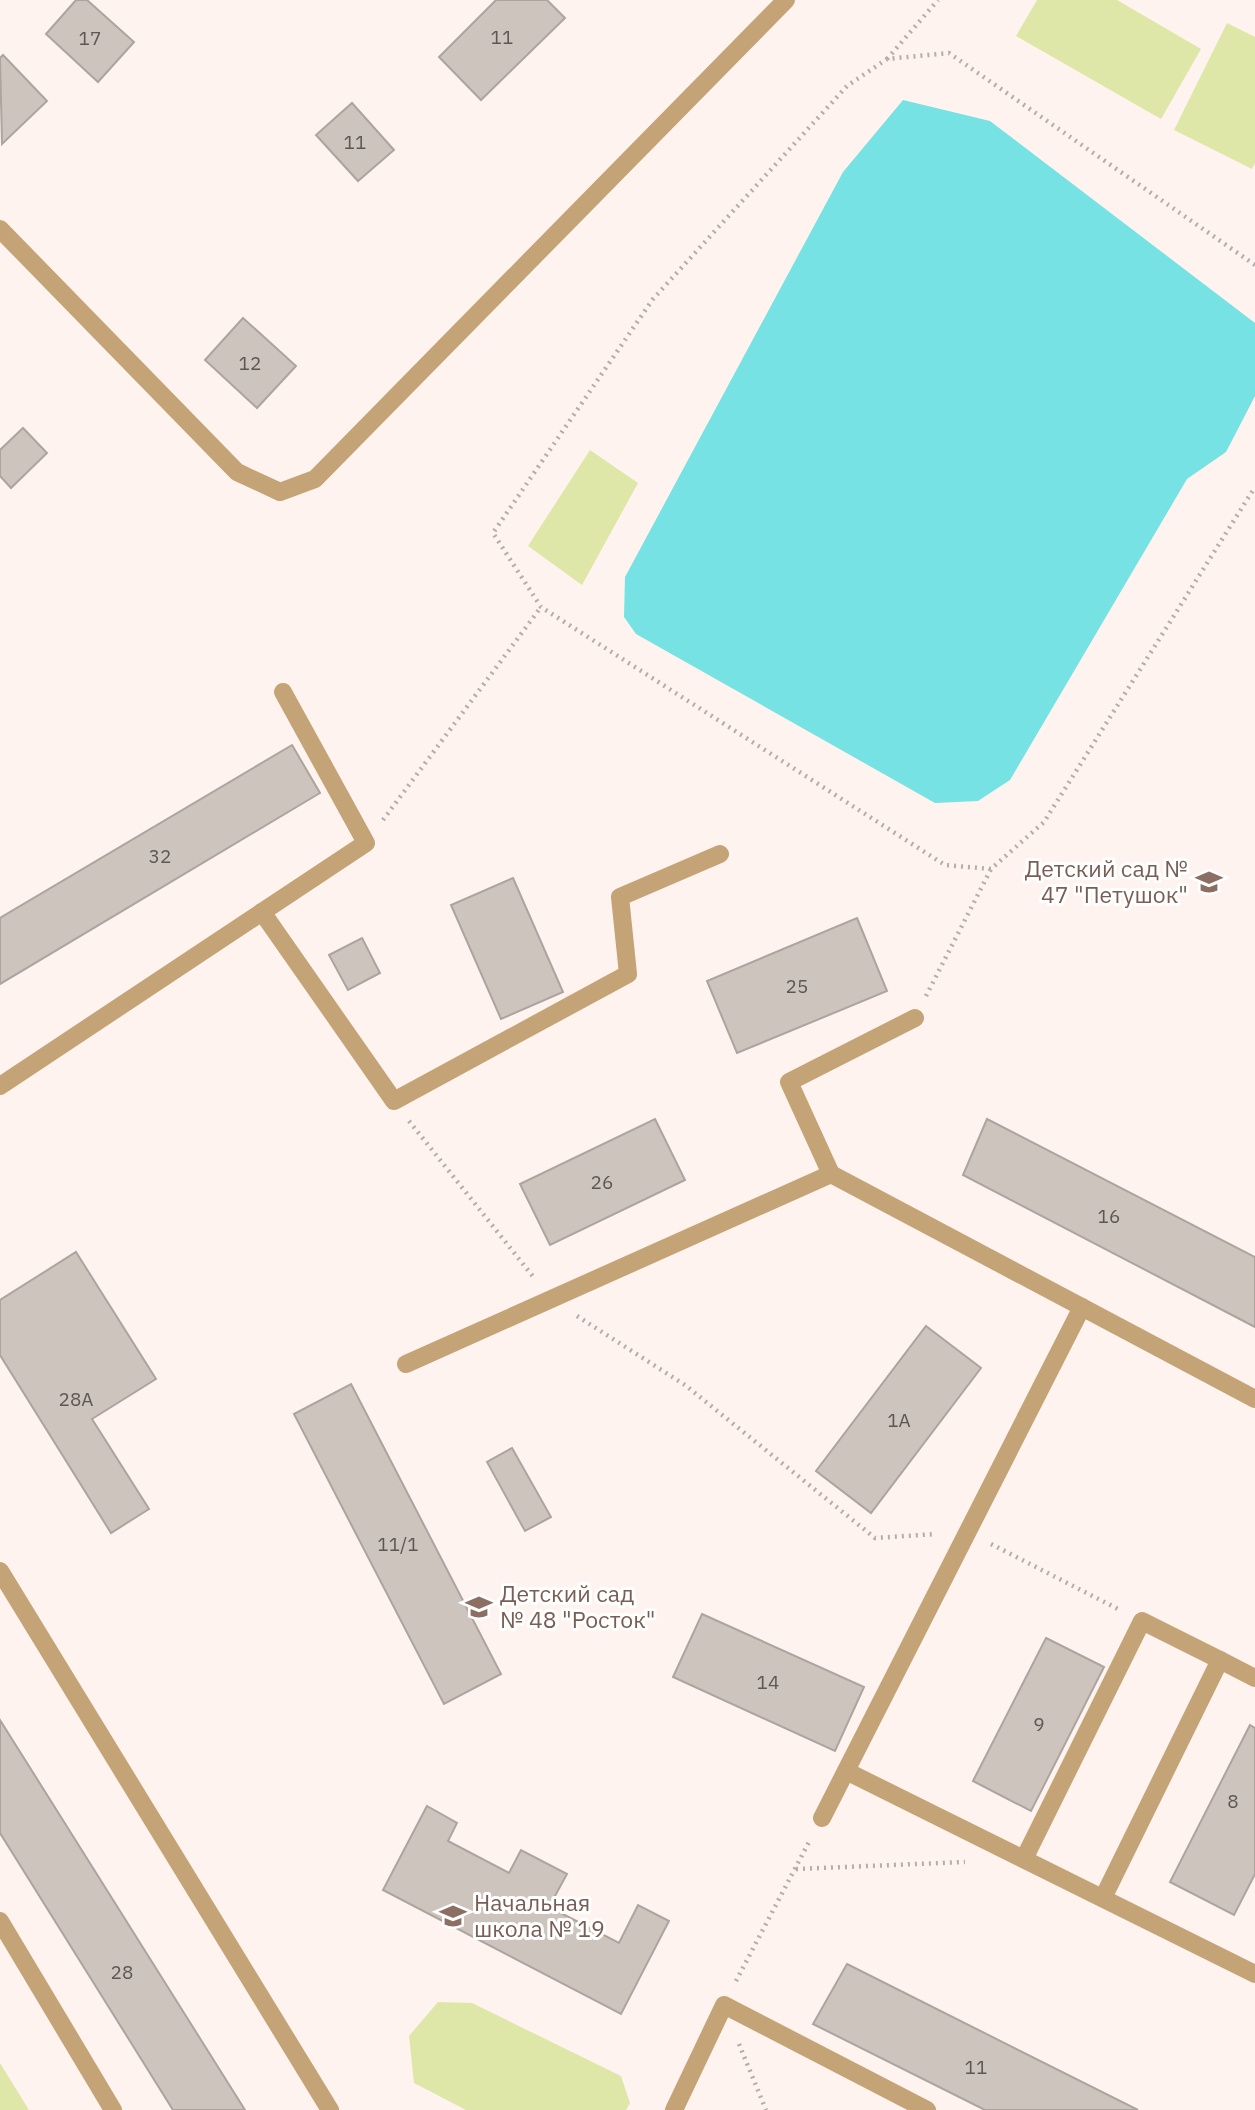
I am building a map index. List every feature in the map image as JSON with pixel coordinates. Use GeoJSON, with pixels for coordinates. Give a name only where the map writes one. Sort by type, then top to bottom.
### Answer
{"type":"FeatureCollection","features":[{"type":"Feature","properties":{"kind":"street"},"geometry":{"type":"LineString","coordinates":[[0,229],[237,472],[279,492],[316,479],[786,0]]}},
{"type":"Feature","properties":{"kind":"street"},"geometry":{"type":"LineString","coordinates":[[0,1086],[366,843],[283,692]]}},
{"type":"Feature","properties":{"kind":"street"},"geometry":{"type":"LineString","coordinates":[[262,912],[394,1101],[628,974],[620,897],[720,853]]}},
{"type":"Feature","properties":{"kind":"street"},"geometry":{"type":"LineString","coordinates":[[915,1017],[789,1082],[831,1174],[1255,1399]]}},
{"type":"Feature","properties":{"kind":"street"},"geometry":{"type":"LineString","coordinates":[[406,1364],[831,1174]]}},
{"type":"Feature","properties":{"kind":"street"},"geometry":{"type":"LineString","coordinates":[[822,1818],[1082,1307]]}},
{"type":"Feature","properties":{"kind":"street"},"geometry":{"type":"LineString","coordinates":[[0,1571],[330,2110]]}},
{"type":"Feature","properties":{"kind":"street"},"geometry":{"type":"LineString","coordinates":[[1024,1859],[1142,1621],[1255,1678]]}},
{"type":"Feature","properties":{"kind":"street"},"geometry":{"type":"LineString","coordinates":[[1103,1898],[1220,1660]]}},
{"type":"Feature","properties":{"kind":"street"},"geometry":{"type":"LineString","coordinates":[[846,1771],[1255,1974]]}},
{"type":"Feature","properties":{"kind":"street"},"geometry":{"type":"LineString","coordinates":[[0,1921],[113,2110]]}},
{"type":"Feature","properties":{"kind":"street"},"geometry":{"type":"LineString","coordinates":[[674,2110],[724,2005],[927,2110]]}},
{"type":"Feature","properties":{"kind":"path"},"geometry":{"type":"LineString","coordinates":[[938,0],[887,59],[846,86],[653,299],[493,533],[541,607],[945,865],[991,869]]}},
{"type":"Feature","properties":{"kind":"path"},"geometry":{"type":"LineString","coordinates":[[887,59],[949,53],[1255,265]]}},
{"type":"Feature","properties":{"kind":"path"},"geometry":{"type":"LineString","coordinates":[[915,1017],[991,869],[1044,822],[1255,486]]}},
{"type":"Feature","properties":{"kind":"path"},"geometry":{"type":"LineString","coordinates":[[366,843],[541,607]]}},
{"type":"Feature","properties":{"kind":"path"},"geometry":{"type":"LineString","coordinates":[[394,1101],[551,1300],[685,1385],[875,1538],[967,1532],[1142,1621]]}},
{"type":"Feature","properties":{"kind":"path"},"geometry":{"type":"LineString","coordinates":[[766,2110],[724,2005],[822,1818]]}},
{"type":"Feature","properties":{"kind":"path"},"geometry":{"type":"LineString","coordinates":[[795,1869],[970,1861]]}},
{"type":"Feature","properties":{"kind":"green space"},"geometry":{"type":"Polygon","coordinates":[[[1037,0],[1117,0],[1201,49],[1161,119],[1016,36],[1037,0]]]}},
{"type":"Feature","properties":{"kind":"green space"},"geometry":{"type":"Polygon","coordinates":[[[1227,23],[1255,37],[1255,163],[1252,169],[1174,130],[1227,23]]]}},
{"type":"Feature","properties":{"kind":"green space"},"geometry":{"type":"Polygon","coordinates":[[[590,450],[638,483],[582,585],[528,546],[590,450]]]}},
{"type":"Feature","properties":{"kind":"green space"},"geometry":{"type":"Polygon","coordinates":[[[438,2002],[472,2003],[621,2076],[630,2103],[626,2110],[466,2110],[414,2083],[409,2036],[438,2002]]]}},
{"type":"Feature","properties":{"kind":"green space"},"geometry":{"type":"Polygon","coordinates":[[[0,2063],[29,2110],[0,2110],[0,2063]]]}},
{"type":"Feature","properties":{"kind":"water"},"geometry":{"type":"Polygon","coordinates":[[[903,100],[990,121],[1255,323],[1255,396],[1226,452],[1187,479],[1010,780],[978,801],[935,803],[636,634],[624,617],[625,577],[843,172],[903,100]]]}},
{"type":"Feature","properties":{"kind":"building"},"geometry":{"type":"Polygon","coordinates":[[[76,0],[87,0],[134,42],[98,82],[46,34],[76,0]]]}},
{"type":"Feature","properties":{"kind":"building"},"geometry":{"type":"Polygon","coordinates":[[[496,0],[547,0],[565,18],[481,100],[439,57],[496,0]]]}},
{"type":"Feature","properties":{"kind":"building"},"geometry":{"type":"Polygon","coordinates":[[[3,55],[47,101],[2,144],[0,58],[3,55]]]}},
{"type":"Feature","properties":{"kind":"building"},"geometry":{"type":"Polygon","coordinates":[[[352,103],[394,150],[358,181],[316,135],[352,103]]]}},
{"type":"Feature","properties":{"kind":"building"},"geometry":{"type":"Polygon","coordinates":[[[243,318],[296,366],[257,408],[205,360],[243,318]]]}},
{"type":"Feature","properties":{"kind":"building"},"geometry":{"type":"Polygon","coordinates":[[[23,428],[47,453],[11,488],[0,476],[0,450],[23,428]]]}},
{"type":"Feature","properties":{"kind":"building"},"geometry":{"type":"Polygon","coordinates":[[[292,745],[320,793],[0,984],[0,918],[292,745]]]}},
{"type":"Feature","properties":{"kind":"building"},"geometry":{"type":"Polygon","coordinates":[[[513,878],[563,992],[501,1019],[451,905],[513,878]]]}},
{"type":"Feature","properties":{"kind":"building"},"geometry":{"type":"Polygon","coordinates":[[[857,918],[887,991],[737,1053],[707,981],[857,918]]]}},
{"type":"Feature","properties":{"kind":"building"},"geometry":{"type":"Polygon","coordinates":[[[362,938],[380,973],[348,990],[329,955],[362,938]]]}},
{"type":"Feature","properties":{"kind":"building"},"geometry":{"type":"Polygon","coordinates":[[[655,1119],[685,1180],[550,1245],[520,1184],[655,1119]]]}},
{"type":"Feature","properties":{"kind":"building"},"geometry":{"type":"Polygon","coordinates":[[[987,1119],[1255,1257],[1255,1327],[963,1175],[987,1119]]]}},
{"type":"Feature","properties":{"kind":"building"},"geometry":{"type":"Polygon","coordinates":[[[76,1252],[156,1379],[92,1419],[149,1509],[111,1533],[0,1355],[0,1300],[76,1252]]]}},
{"type":"Feature","properties":{"kind":"building"},"geometry":{"type":"Polygon","coordinates":[[[926,1326],[981,1368],[871,1513],[816,1471],[926,1326]]]}},
{"type":"Feature","properties":{"kind":"building"},"geometry":{"type":"Polygon","coordinates":[[[351,1384],[501,1674],[444,1704],[294,1414],[351,1384]]]}},
{"type":"Feature","properties":{"kind":"building"},"geometry":{"type":"Polygon","coordinates":[[[512,1448],[551,1517],[525,1531],[487,1462],[512,1448]]]}},
{"type":"Feature","properties":{"kind":"building"},"geometry":{"type":"Polygon","coordinates":[[[702,1614],[864,1687],[835,1751],[673,1677],[702,1614]]]}},
{"type":"Feature","properties":{"kind":"building"},"geometry":{"type":"Polygon","coordinates":[[[1046,1638],[1104,1667],[1031,1811],[973,1781],[1046,1638]]]}},
{"type":"Feature","properties":{"kind":"building"},"geometry":{"type":"Polygon","coordinates":[[[0,1720],[245,2110],[173,2110],[0,1833],[0,1720]]]}},
{"type":"Feature","properties":{"kind":"building"},"geometry":{"type":"Polygon","coordinates":[[[1250,1725],[1255,1728],[1255,1874],[1234,1915],[1170,1882],[1250,1725]]]}},
{"type":"Feature","properties":{"kind":"building"},"geometry":{"type":"Polygon","coordinates":[[[427,1806],[457,1823],[448,1841],[509,1873],[521,1850],[567,1874],[549,1907],[619,1943],[638,1905],[669,1921],[621,2014],[383,1890],[427,1806]]]}},
{"type":"Feature","properties":{"kind":"building"},"geometry":{"type":"Polygon","coordinates":[[[847,1964],[1138,2110],[985,2110],[813,2024],[847,1964]]]}},
{"type":"Feature","properties":{"kind":"place","name":"Детский сад № 47 \"Петушок\""},"geometry":{"type":"Point","coordinates":[1209,882]}},
{"type":"Feature","properties":{"kind":"place","name":"Детский сад № 48 \"Росток\""},"geometry":{"type":"Point","coordinates":[479,1607]}},
{"type":"Feature","properties":{"kind":"place","name":"Начальная школа № 19"},"geometry":{"type":"Point","coordinates":[453,1916]}}]}
